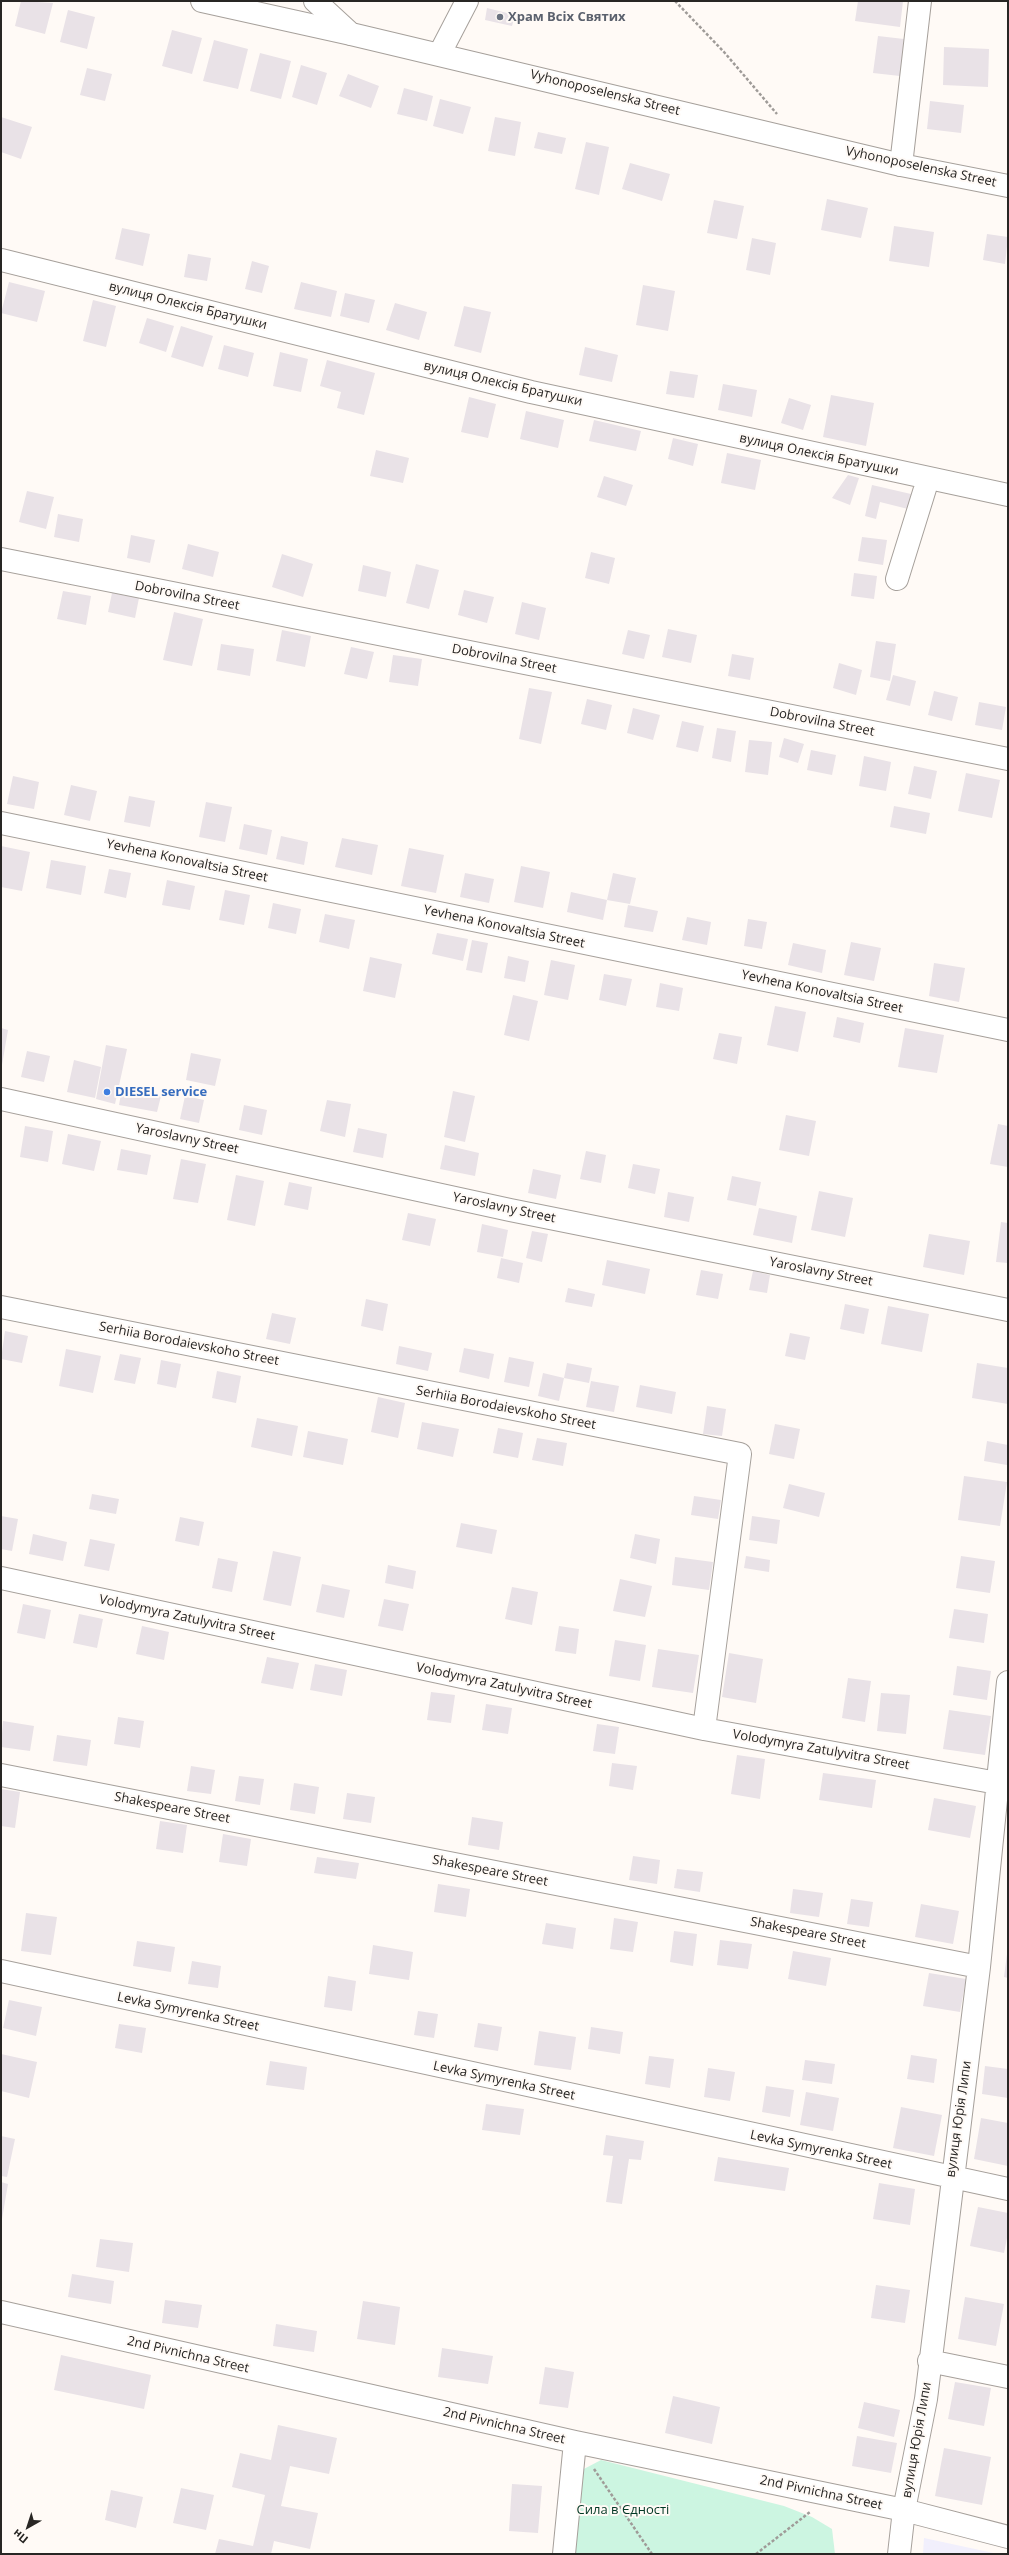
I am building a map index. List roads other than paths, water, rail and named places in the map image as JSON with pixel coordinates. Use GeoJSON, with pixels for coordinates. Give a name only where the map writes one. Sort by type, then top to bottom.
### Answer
{"type":"FeatureCollection","features":[{"type":"Feature","properties":{"kind":"street","name":"Vyhonoposelenska Street"},"geometry":{"type":"LineString","coordinates":[[202,1],[440,54],[901,165],[1008,186]]}},
{"type":"Feature","properties":{"kind":"street"},"geometry":{"type":"LineString","coordinates":[[315,1],[351,34]]}},
{"type":"Feature","properties":{"kind":"street"},"geometry":{"type":"LineString","coordinates":[[440,54],[467,1]]}},
{"type":"Feature","properties":{"kind":"street"},"geometry":{"type":"LineString","coordinates":[[901,165],[920,1]]}},
{"type":"Feature","properties":{"kind":"street","name":"вулиця Олексія Братушки"},"geometry":{"type":"LineString","coordinates":[[1,260],[531,392],[1008,496]]}},
{"type":"Feature","properties":{"kind":"street"},"geometry":{"type":"LineString","coordinates":[[897,579],[928,479]]}},
{"type":"Feature","properties":{"kind":"street","name":"Dobrovilna Street"},"geometry":{"type":"LineString","coordinates":[[1,559],[1008,759]]}},
{"type":"Feature","properties":{"kind":"street","name":"Yevhena Konovaltsia Street"},"geometry":{"type":"LineString","coordinates":[[1,823],[1008,1030]]}},
{"type":"Feature","properties":{"kind":"street","name":"Yaroslavny Street"},"geometry":{"type":"LineString","coordinates":[[1,1099],[510,1210],[1008,1310]]}},
{"type":"Feature","properties":{"kind":"street","name":"Serhiia Borodaievskoho Street"},"geometry":{"type":"LineString","coordinates":[[1,1307],[740,1454],[704,1729]]}},
{"type":"Feature","properties":{"kind":"street","name":"Volodymyra Zatulyvitra Street"},"geometry":{"type":"LineString","coordinates":[[1,1578],[704,1729],[1003,1784]]}},
{"type":"Feature","properties":{"kind":"street","name":"вулиця Юрія Липи"},"geometry":{"type":"LineString","coordinates":[[898,2554],[904,2510],[926,2399],[929,2361],[951,2178],[1003,1784],[1008,1682]]}},
{"type":"Feature","properties":{"kind":"street","name":"Shakespeare Street"},"geometry":{"type":"LineString","coordinates":[[1,1775],[979,1967]]}},
{"type":"Feature","properties":{"kind":"street","name":"Levka Symyrenka Street"},"geometry":{"type":"LineString","coordinates":[[1,1971],[951,2178],[1008,2189]]}},
{"type":"Feature","properties":{"kind":"street","name":"2nd Pivnichna Street"},"geometry":{"type":"LineString","coordinates":[[1,2312],[575,2442],[904,2510],[1008,2537]]}},
{"type":"Feature","properties":{"kind":"street"},"geometry":{"type":"LineString","coordinates":[[929,2361],[1008,2377]]}},
{"type":"Feature","properties":{"kind":"street"},"geometry":{"type":"LineString","coordinates":[[564,2554],[575,2442]]}},
{"type":"Feature","properties":{"kind":"place","name":"Храм Всіх Святих"},"geometry":{"type":"Point","coordinates":[500,17]}},
{"type":"Feature","properties":{"kind":"place","name":"DIESEL service"},"geometry":{"type":"Point","coordinates":[107,1092]}},
{"type":"Feature","properties":{"kind":"park label","name":"Сила в Єдності"},"geometry":{"type":"Point","coordinates":[623,2510]}}]}
